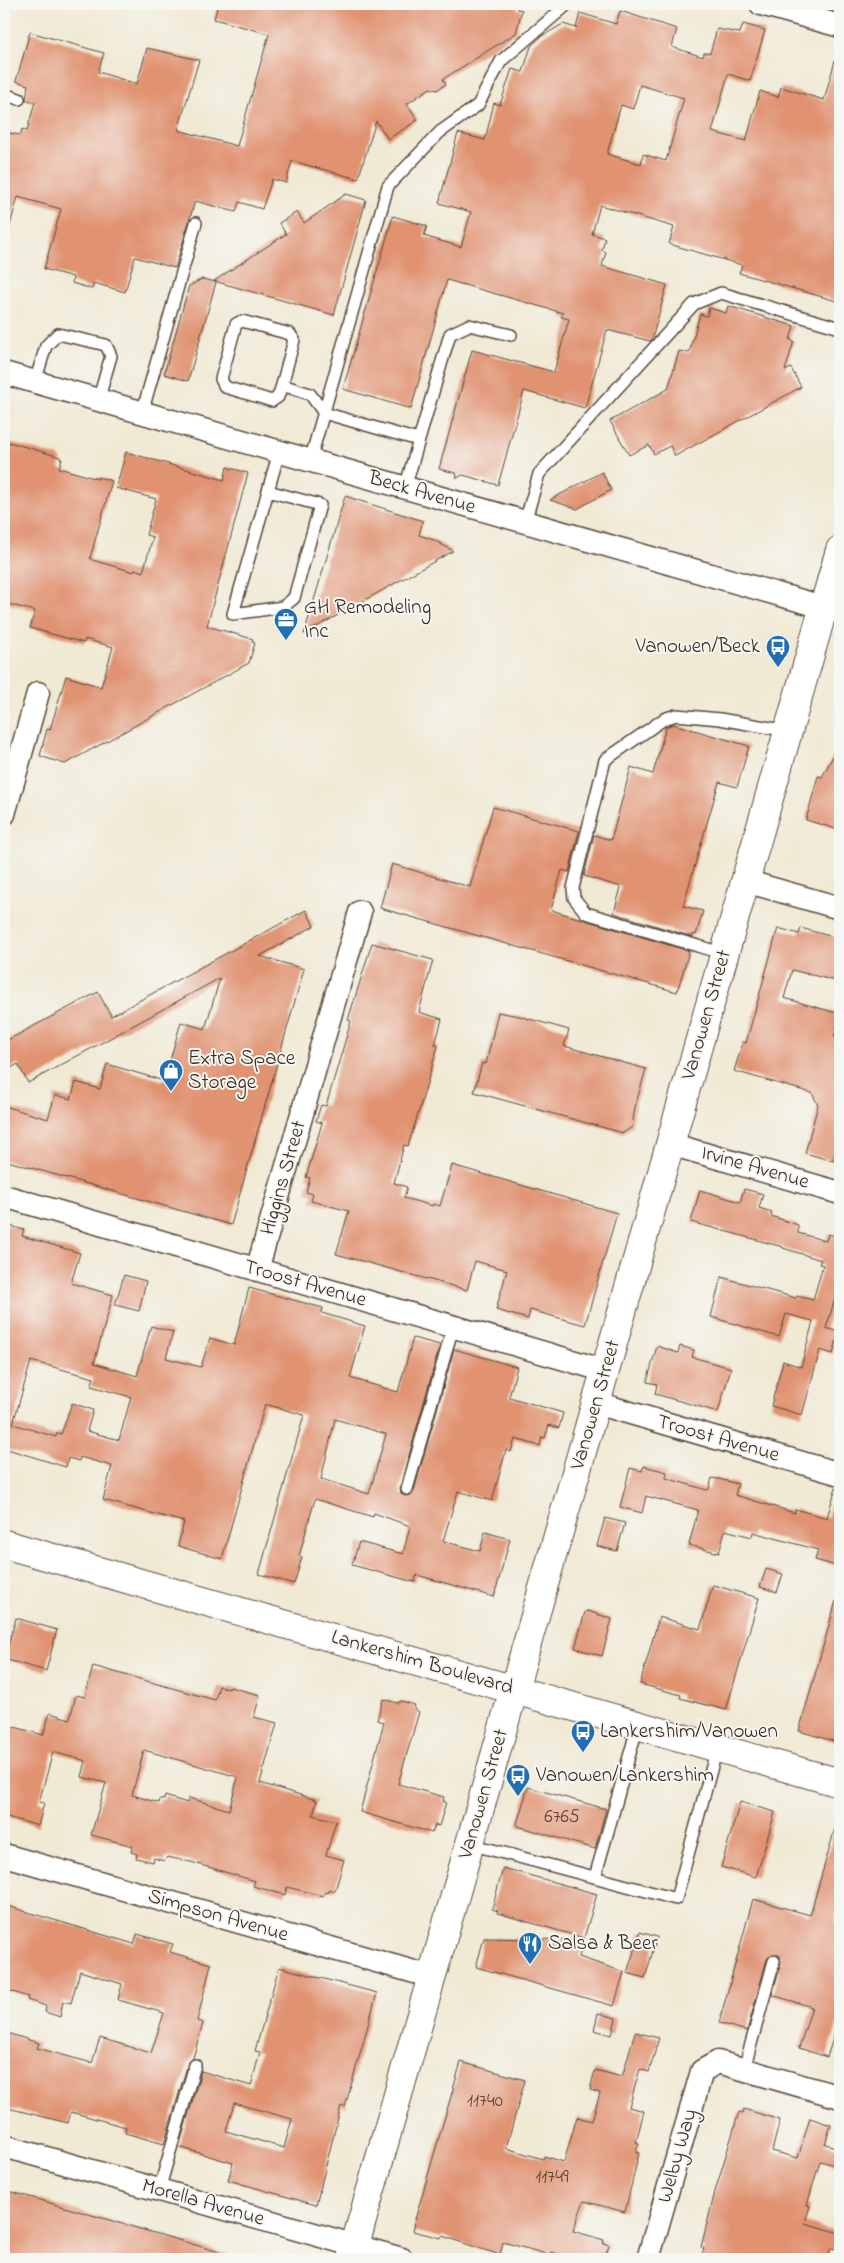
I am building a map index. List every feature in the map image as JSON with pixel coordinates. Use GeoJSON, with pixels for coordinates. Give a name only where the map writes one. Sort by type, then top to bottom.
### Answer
{"type":"FeatureCollection","features":[{"type":"Feature","properties":{"kind":"main road","name":"Vanowen Street"},"geometry":{"type":"LineString","coordinates":[[353,2253],[788,731],[832,610],[840,550]]}},
{"type":"Feature","properties":{"kind":"main road","name":"Lankershim Boulevard"},"geometry":{"type":"LineString","coordinates":[[4,1544],[840,1783]]}},
{"type":"Feature","properties":{"kind":"street"},"geometry":{"type":"LineString","coordinates":[[760,4],[840,26]]}},
{"type":"Feature","properties":{"kind":"street","name":"Beck Avenue"},"geometry":{"type":"LineString","coordinates":[[4,373],[832,610]]}},
{"type":"Feature","properties":{"kind":"street"},"geometry":{"type":"LineString","coordinates":[[4,814],[38,693]]}},
{"type":"Feature","properties":{"kind":"street"},"geometry":{"type":"LineString","coordinates":[[745,881],[840,908]]}},
{"type":"Feature","properties":{"kind":"street","name":"Higgins Street"},"geometry":{"type":"LineString","coordinates":[[257,1270],[360,912]]}},
{"type":"Feature","properties":{"kind":"street","name":"Irvine Avenue"},"geometry":{"type":"LineString","coordinates":[[670,1144],[840,1193]]}},
{"type":"Feature","properties":{"kind":"street","name":"Troost Avenue"},"geometry":{"type":"LineString","coordinates":[[4,1196],[606,1371]]}},
{"type":"Feature","properties":{"kind":"street","name":"Troost Avenue"},"geometry":{"type":"LineString","coordinates":[[596,1403],[840,1474]]}},
{"type":"Feature","properties":{"kind":"street","name":"Simpson Avenue"},"geometry":{"type":"LineString","coordinates":[[4,1855],[432,1976]]}},
{"type":"Feature","properties":{"kind":"street","name":"Welby Way"},"geometry":{"type":"LineString","coordinates":[[648,2259],[702,2071],[718,2062],[744,2070]]}},
{"type":"Feature","properties":{"kind":"street"},"geometry":{"type":"LineString","coordinates":[[744,2070],[840,2097]]}},
{"type":"Feature","properties":{"kind":"street","name":"Morella Avenue"},"geometry":{"type":"LineString","coordinates":[[4,2146],[159,2190],[353,2253],[402,2259]]}},
{"type":"Feature","properties":{"kind":"lane"},"geometry":{"type":"LineString","coordinates":[[310,461],[388,186],[440,132],[478,105],[501,61],[568,4]]}},
{"type":"Feature","properties":{"kind":"lane"},"geometry":{"type":"LineString","coordinates":[[4,94],[19,99]]}},
{"type":"Feature","properties":{"kind":"lane"},"geometry":{"type":"LineString","coordinates":[[142,413],[196,223]]}},
{"type":"Feature","properties":{"kind":"lane"},"geometry":{"type":"LineString","coordinates":[[525,522],[539,474],[694,304],[721,293],[840,328]]}},
{"type":"Feature","properties":{"kind":"lane"},"geometry":{"type":"LineString","coordinates":[[242,321],[290,334],[294,340],[282,385],[278,396],[272,401],[225,387],[221,379],[236,324],[242,321]]}},
{"type":"Feature","properties":{"kind":"lane"},"geometry":{"type":"LineString","coordinates":[[404,488],[450,334],[469,325],[512,335]]}},
{"type":"Feature","properties":{"kind":"lane"},"geometry":{"type":"LineString","coordinates":[[35,382],[46,346],[58,334],[106,345],[111,356],[98,400]]}},
{"type":"Feature","properties":{"kind":"lane"},"geometry":{"type":"LineString","coordinates":[[282,385],[310,394],[324,412],[418,440]]}},
{"type":"Feature","properties":{"kind":"lane"},"geometry":{"type":"LineString","coordinates":[[268,491],[320,505],[294,598],[282,607],[233,614],[279,452]]}},
{"type":"Feature","properties":{"kind":"lane"},"geometry":{"type":"LineString","coordinates":[[725,954],[586,913],[574,898],[573,888],[605,760],[664,719],[676,715],[720,719],[788,731]]}},
{"type":"Feature","properties":{"kind":"lane"},"geometry":{"type":"LineString","coordinates":[[407,1489],[453,1327]]}},
{"type":"Feature","properties":{"kind":"lane"},"geometry":{"type":"LineString","coordinates":[[595,1877],[638,1725]]}},
{"type":"Feature","properties":{"kind":"lane"},"geometry":{"type":"LineString","coordinates":[[470,1844],[676,1899],[717,1748]]}},
{"type":"Feature","properties":{"kind":"lane"},"geometry":{"type":"LineString","coordinates":[[744,2070],[774,1961]]}},
{"type":"Feature","properties":{"kind":"lane"},"geometry":{"type":"LineString","coordinates":[[159,2190],[195,2065]]}},
{"type":"Feature","properties":{"kind":"building"},"geometry":{"type":"Polygon","coordinates":[[[218,4],[519,4],[517,9],[522,10],[516,33],[443,79],[446,84],[437,90],[430,88],[407,104],[418,120],[388,139],[376,121],[358,179],[292,161],[286,183],[272,179],[262,209],[239,202],[236,212],[195,201],[175,268],[135,257],[125,292],[94,283],[92,289],[72,283],[73,277],[44,269],[61,209],[18,197],[8,232],[4,232],[4,132],[20,135],[22,129],[27,131],[35,102],[26,100],[28,85],[16,81],[30,32],[104,53],[98,72],[137,84],[147,48],[199,60],[178,130],[237,146],[269,34],[214,19],[218,4]]]}},
{"type":"Feature","properties":{"kind":"building"},"geometry":{"type":"Polygon","coordinates":[[[620,11],[677,29],[672,47],[703,57],[704,53],[710,53],[717,29],[740,33],[743,24],[765,30],[750,81],[728,74],[712,132],[746,141],[760,91],[778,97],[781,87],[824,100],[836,57],[840,58],[840,302],[739,273],[742,265],[669,244],[674,227],[600,205],[592,234],[605,238],[602,250],[606,252],[602,266],[667,285],[652,339],[650,341],[607,330],[585,408],[524,391],[498,485],[463,475],[457,478],[456,473],[439,469],[472,350],[554,372],[569,319],[561,317],[563,313],[447,280],[411,409],[343,389],[393,216],[427,226],[424,236],[461,247],[471,212],[439,203],[458,133],[485,140],[494,103],[500,105],[512,69],[523,72],[531,46],[542,36],[563,24],[576,28],[580,13],[616,24],[620,11]],[[640,85],[633,109],[621,105],[607,154],[641,164],[643,154],[666,161],[684,98],[640,85]]]}},
{"type":"Feature","properties":{"kind":"building"},"geometry":{"type":"Polygon","coordinates":[[[346,194],[366,200],[334,315],[214,281],[286,234],[279,223],[297,212],[304,223],[346,194]]]}},
{"type":"Feature","properties":{"kind":"building"},"geometry":{"type":"Polygon","coordinates":[[[202,279],[216,282],[188,381],[164,374],[189,286],[202,279]]]}},
{"type":"Feature","properties":{"kind":"building"},"geometry":{"type":"Polygon","coordinates":[[[728,306],[794,326],[790,340],[794,341],[785,371],[791,368],[801,387],[675,456],[670,446],[654,454],[649,445],[629,455],[610,421],[668,389],[679,351],[689,353],[700,314],[707,316],[709,308],[726,313],[728,306]]]}},
{"type":"Feature","properties":{"kind":"building"},"geometry":{"type":"Polygon","coordinates":[[[9,442],[60,457],[62,459],[59,468],[112,481],[90,558],[134,572],[135,569],[143,572],[153,537],[146,535],[156,499],[116,488],[126,452],[224,480],[227,467],[248,473],[207,626],[253,639],[252,642],[255,643],[249,663],[65,764],[40,756],[47,729],[50,730],[66,676],[101,687],[113,647],[85,639],[84,643],[30,628],[35,611],[4,603],[4,443],[9,444],[9,442]]]}},
{"type":"Feature","properties":{"kind":"building"},"geometry":{"type":"Polygon","coordinates":[[[602,472],[611,490],[577,509],[550,500],[602,472]]]}},
{"type":"Feature","properties":{"kind":"building"},"geometry":{"type":"Polygon","coordinates":[[[345,496],[423,521],[419,535],[434,540],[453,551],[304,634],[345,496]]]}},
{"type":"Feature","properties":{"kind":"building"},"geometry":{"type":"Polygon","coordinates":[[[673,724],[749,746],[737,787],[719,782],[683,906],[703,911],[696,935],[693,934],[693,937],[614,913],[621,887],[584,876],[594,835],[611,840],[631,767],[653,774],[666,727],[673,724]]]}},
{"type":"Feature","properties":{"kind":"building"},"geometry":{"type":"Polygon","coordinates":[[[840,743],[840,830],[806,820],[818,776],[822,777],[840,743]]]}},
{"type":"Feature","properties":{"kind":"building"},"geometry":{"type":"Polygon","coordinates":[[[493,807],[579,831],[569,872],[562,870],[551,910],[689,951],[677,992],[380,908],[392,864],[470,887],[493,807]]]}},
{"type":"Feature","properties":{"kind":"building","name":"Extra Space Storage"},"geometry":{"type":"Polygon","coordinates":[[[306,910],[314,926],[260,956],[304,969],[231,1225],[4,1160],[4,1106],[48,1119],[55,1095],[71,1099],[76,1082],[100,1089],[107,1064],[164,1081],[181,1022],[205,1029],[220,978],[28,1083],[18,1064],[4,1072],[4,1042],[98,992],[111,1016],[306,910]]]}},
{"type":"Feature","properties":{"kind":"building"},"geometry":{"type":"Polygon","coordinates":[[[778,928],[799,934],[801,928],[840,939],[840,982],[792,970],[784,998],[840,1014],[834,1036],[840,1037],[840,1137],[833,1161],[805,1153],[818,1105],[812,1093],[734,1071],[743,1042],[746,1043],[778,928]]]}},
{"type":"Feature","properties":{"kind":"building"},"geometry":{"type":"Polygon","coordinates":[[[372,943],[433,960],[419,1012],[442,1019],[435,1045],[438,1046],[408,1146],[404,1145],[394,1183],[407,1187],[404,1198],[433,1206],[433,1204],[440,1206],[452,1165],[617,1213],[585,1325],[530,1310],[528,1319],[496,1310],[507,1270],[475,1261],[467,1290],[336,1254],[349,1211],[311,1201],[313,1194],[306,1192],[310,1178],[306,1177],[322,1123],[316,1121],[321,1105],[326,1106],[351,1021],[348,1020],[372,943]]]}},
{"type":"Feature","properties":{"kind":"building"},"geometry":{"type":"Polygon","coordinates":[[[498,1012],[569,1030],[564,1046],[646,1069],[635,1107],[632,1127],[623,1133],[474,1092],[482,1063],[486,1064],[498,1012]]]}},
{"type":"Feature","properties":{"kind":"building"},"geometry":{"type":"Polygon","coordinates":[[[744,1189],[763,1194],[759,1208],[772,1212],[771,1216],[798,1225],[798,1233],[826,1241],[828,1234],[840,1237],[840,1300],[835,1299],[826,1328],[839,1332],[833,1354],[820,1350],[802,1415],[771,1406],[783,1361],[801,1367],[813,1321],[786,1314],[779,1337],[711,1317],[721,1277],[796,1298],[797,1296],[813,1300],[823,1265],[819,1264],[821,1260],[783,1247],[691,1222],[700,1190],[740,1202],[744,1189]]]}},
{"type":"Feature","properties":{"kind":"building"},"geometry":{"type":"Polygon","coordinates":[[[4,1224],[24,1230],[22,1236],[80,1253],[71,1283],[113,1295],[94,1363],[137,1376],[151,1326],[173,1332],[166,1358],[201,1367],[210,1338],[234,1345],[249,1288],[323,1308],[322,1313],[365,1326],[350,1378],[398,1392],[413,1338],[440,1345],[400,1487],[401,1494],[405,1496],[412,1495],[414,1491],[454,1349],[517,1367],[509,1397],[563,1413],[559,1428],[549,1425],[545,1438],[542,1437],[540,1446],[515,1439],[511,1452],[506,1450],[492,1501],[458,1491],[443,1541],[480,1551],[485,1532],[510,1539],[494,1597],[417,1575],[414,1582],[352,1565],[359,1542],[403,1554],[410,1526],[374,1513],[373,1517],[315,1499],[299,1556],[302,1557],[294,1584],[259,1574],[304,1415],[265,1404],[222,1559],[178,1546],[184,1522],[103,1500],[112,1466],[80,1457],[79,1461],[68,1458],[66,1467],[4,1448],[4,1377],[9,1357],[4,1356],[4,1224]],[[31,1361],[13,1424],[56,1437],[57,1433],[61,1434],[72,1403],[93,1410],[87,1431],[119,1440],[131,1397],[91,1386],[94,1378],[31,1361]],[[335,1419],[321,1479],[369,1494],[386,1434],[335,1419]]]}},
{"type":"Feature","properties":{"kind":"building"},"geometry":{"type":"Polygon","coordinates":[[[124,1275],[146,1281],[139,1311],[115,1305],[124,1275]]]}},
{"type":"Feature","properties":{"kind":"building"},"geometry":{"type":"Polygon","coordinates":[[[657,1346],[678,1353],[680,1346],[694,1350],[692,1357],[731,1368],[718,1412],[655,1394],[657,1384],[647,1382],[657,1346]]]}},
{"type":"Feature","properties":{"kind":"building"},"geometry":{"type":"Polygon","coordinates":[[[644,1466],[667,1472],[666,1478],[707,1490],[712,1478],[738,1484],[735,1495],[795,1513],[795,1509],[827,1518],[836,1487],[840,1487],[840,1567],[815,1560],[818,1550],[753,1532],[752,1537],[725,1530],[719,1553],[689,1545],[698,1510],[646,1496],[642,1513],[620,1507],[630,1468],[642,1471],[644,1466]]]}},
{"type":"Feature","properties":{"kind":"building"},"geometry":{"type":"Polygon","coordinates":[[[605,1518],[625,1523],[617,1551],[597,1546],[605,1518]]]}},
{"type":"Feature","properties":{"kind":"building"},"geometry":{"type":"Polygon","coordinates":[[[766,1569],[783,1574],[777,1592],[760,1587],[766,1569]]]}},
{"type":"Feature","properties":{"kind":"building"},"geometry":{"type":"Polygon","coordinates":[[[713,1585],[759,1598],[726,1710],[680,1698],[681,1695],[640,1684],[659,1617],[700,1629],[713,1585]]]}},
{"type":"Feature","properties":{"kind":"building"},"geometry":{"type":"Polygon","coordinates":[[[836,1601],[840,1602],[840,1743],[799,1731],[836,1601]]]}},
{"type":"Feature","properties":{"kind":"building"},"geometry":{"type":"Polygon","coordinates":[[[588,1611],[612,1619],[602,1656],[575,1648],[585,1612],[588,1611]]]}},
{"type":"Feature","properties":{"kind":"building"},"geometry":{"type":"Polygon","coordinates":[[[16,1618],[57,1630],[46,1671],[4,1659],[16,1618]]]}},
{"type":"Feature","properties":{"kind":"building"},"geometry":{"type":"Polygon","coordinates":[[[93,1666],[215,1700],[219,1686],[260,1695],[254,1717],[277,1723],[260,1783],[317,1800],[313,1815],[336,1821],[326,1855],[344,1860],[335,1891],[329,1889],[328,1893],[325,1892],[323,1896],[287,1887],[285,1895],[253,1886],[255,1881],[191,1862],[167,1857],[164,1861],[154,1858],[153,1862],[136,1858],[137,1854],[131,1852],[133,1846],[91,1835],[106,1783],[82,1777],[86,1761],[53,1752],[39,1802],[44,1803],[38,1826],[4,1816],[4,1724],[43,1735],[50,1713],[70,1719],[76,1695],[85,1697],[93,1666]],[[144,1750],[132,1795],[159,1803],[160,1799],[164,1800],[165,1796],[187,1803],[189,1798],[229,1810],[238,1777],[144,1750]]]}},
{"type":"Feature","properties":{"kind":"building"},"geometry":{"type":"Polygon","coordinates":[[[383,1699],[415,1705],[414,1708],[419,1712],[398,1784],[444,1797],[443,1801],[446,1802],[439,1826],[435,1825],[432,1833],[360,1812],[384,1722],[377,1720],[383,1699]]]}},
{"type":"Feature","properties":{"kind":"building"},"geometry":{"type":"Polygon","coordinates":[[[528,1787],[606,1809],[595,1849],[518,1826],[528,1787]]]}},
{"type":"Feature","properties":{"kind":"building"},"geometry":{"type":"Polygon","coordinates":[[[740,1802],[775,1812],[756,1877],[721,1867],[740,1802]]]}},
{"type":"Feature","properties":{"kind":"building"},"geometry":{"type":"Polygon","coordinates":[[[836,1825],[840,1826],[840,1902],[835,1922],[840,1924],[840,2017],[827,2057],[799,2048],[812,2007],[772,1995],[781,1963],[780,1956],[776,1954],[772,1954],[767,1959],[747,2031],[719,2023],[753,1899],[810,1915],[836,1825]]]}},
{"type":"Feature","properties":{"kind":"building"},"geometry":{"type":"Polygon","coordinates":[[[503,1868],[597,1894],[584,1938],[497,1913],[498,1911],[492,1909],[503,1868]]]}},
{"type":"Feature","properties":{"kind":"building"},"geometry":{"type":"Polygon","coordinates":[[[4,1905],[134,1944],[137,1934],[173,1944],[170,1952],[211,1964],[197,2021],[203,2023],[193,2058],[188,2063],[164,2144],[125,2133],[126,2127],[71,2112],[68,2123],[4,2107],[4,2032],[39,2043],[37,2048],[92,2063],[100,2038],[151,2053],[164,2013],[118,2000],[122,1984],[80,1971],[71,2003],[63,2001],[60,2017],[45,2012],[46,2006],[27,2000],[28,1997],[4,1989],[4,1905]]]}},
{"type":"Feature","properties":{"kind":"building"},"geometry":{"type":"Polygon","coordinates":[[[640,1932],[657,1937],[645,1978],[627,1973],[640,1932]]]}},
{"type":"Feature","properties":{"kind":"building","name":"Salsa & Beer"},"geometry":{"type":"Polygon","coordinates":[[[484,1938],[584,1940],[579,1957],[624,1972],[614,2006],[476,1967],[484,1938]]]}},
{"type":"Feature","properties":{"kind":"building"},"geometry":{"type":"Polygon","coordinates":[[[279,1967],[377,1993],[345,2107],[341,2106],[316,2205],[228,2180],[233,2163],[179,2147],[201,2071],[251,2086],[260,2052],[255,2051],[279,1967]],[[234,2103],[226,2131],[284,2148],[292,2119],[234,2103]]]}},
{"type":"Feature","properties":{"kind":"building"},"geometry":{"type":"Polygon","coordinates":[[[598,2013],[616,2018],[612,2035],[594,2030],[598,2013]]]}},
{"type":"Feature","properties":{"kind":"building"},"geometry":{"type":"Polygon","coordinates":[[[635,2032],[659,2038],[649,2072],[640,2069],[629,2107],[644,2111],[636,2142],[639,2143],[636,2152],[639,2153],[625,2212],[584,2201],[573,2231],[604,2240],[603,2243],[609,2245],[604,2259],[576,2259],[551,2252],[550,2255],[503,2242],[500,2255],[442,2236],[441,2238],[413,2231],[461,2062],[525,2080],[506,2148],[543,2159],[544,2156],[564,2162],[577,2117],[592,2121],[600,2093],[590,2090],[595,2070],[622,2077],[635,2032]]]}},
{"type":"Feature","properties":{"kind":"building"},"geometry":{"type":"Polygon","coordinates":[[[744,2109],[780,2120],[772,2151],[798,2158],[810,2118],[831,2125],[825,2144],[840,2148],[835,2165],[820,2161],[807,2205],[810,2206],[805,2223],[840,2233],[840,2250],[831,2248],[827,2259],[701,2259],[704,2248],[701,2247],[716,2188],[739,2112],[743,2113],[744,2109]]]}},
{"type":"Feature","properties":{"kind":"building"},"geometry":{"type":"Polygon","coordinates":[[[9,2191],[230,2255],[230,2259],[4,2259],[4,2208],[9,2191]]]}},
{"type":"Feature","properties":{"kind":"place","name":"GH Remodeling Inc"},"geometry":{"type":"Point","coordinates":[286,641]}},
{"type":"Feature","properties":{"kind":"place","name":"Vanowen/Beck"},"geometry":{"type":"Point","coordinates":[778,668]}},
{"type":"Feature","properties":{"kind":"place","name":"Extra Space Storage"},"geometry":{"type":"Point","coordinates":[171,1092]}},
{"type":"Feature","properties":{"kind":"place","name":"Lankershim/Vanowen"},"geometry":{"type":"Point","coordinates":[583,1753]}},
{"type":"Feature","properties":{"kind":"place","name":"Vanowen/Lankershim"},"geometry":{"type":"Point","coordinates":[518,1797]}},
{"type":"Feature","properties":{"kind":"place","name":"Salsa & Beer"},"geometry":{"type":"Point","coordinates":[530,1965]}}]}
